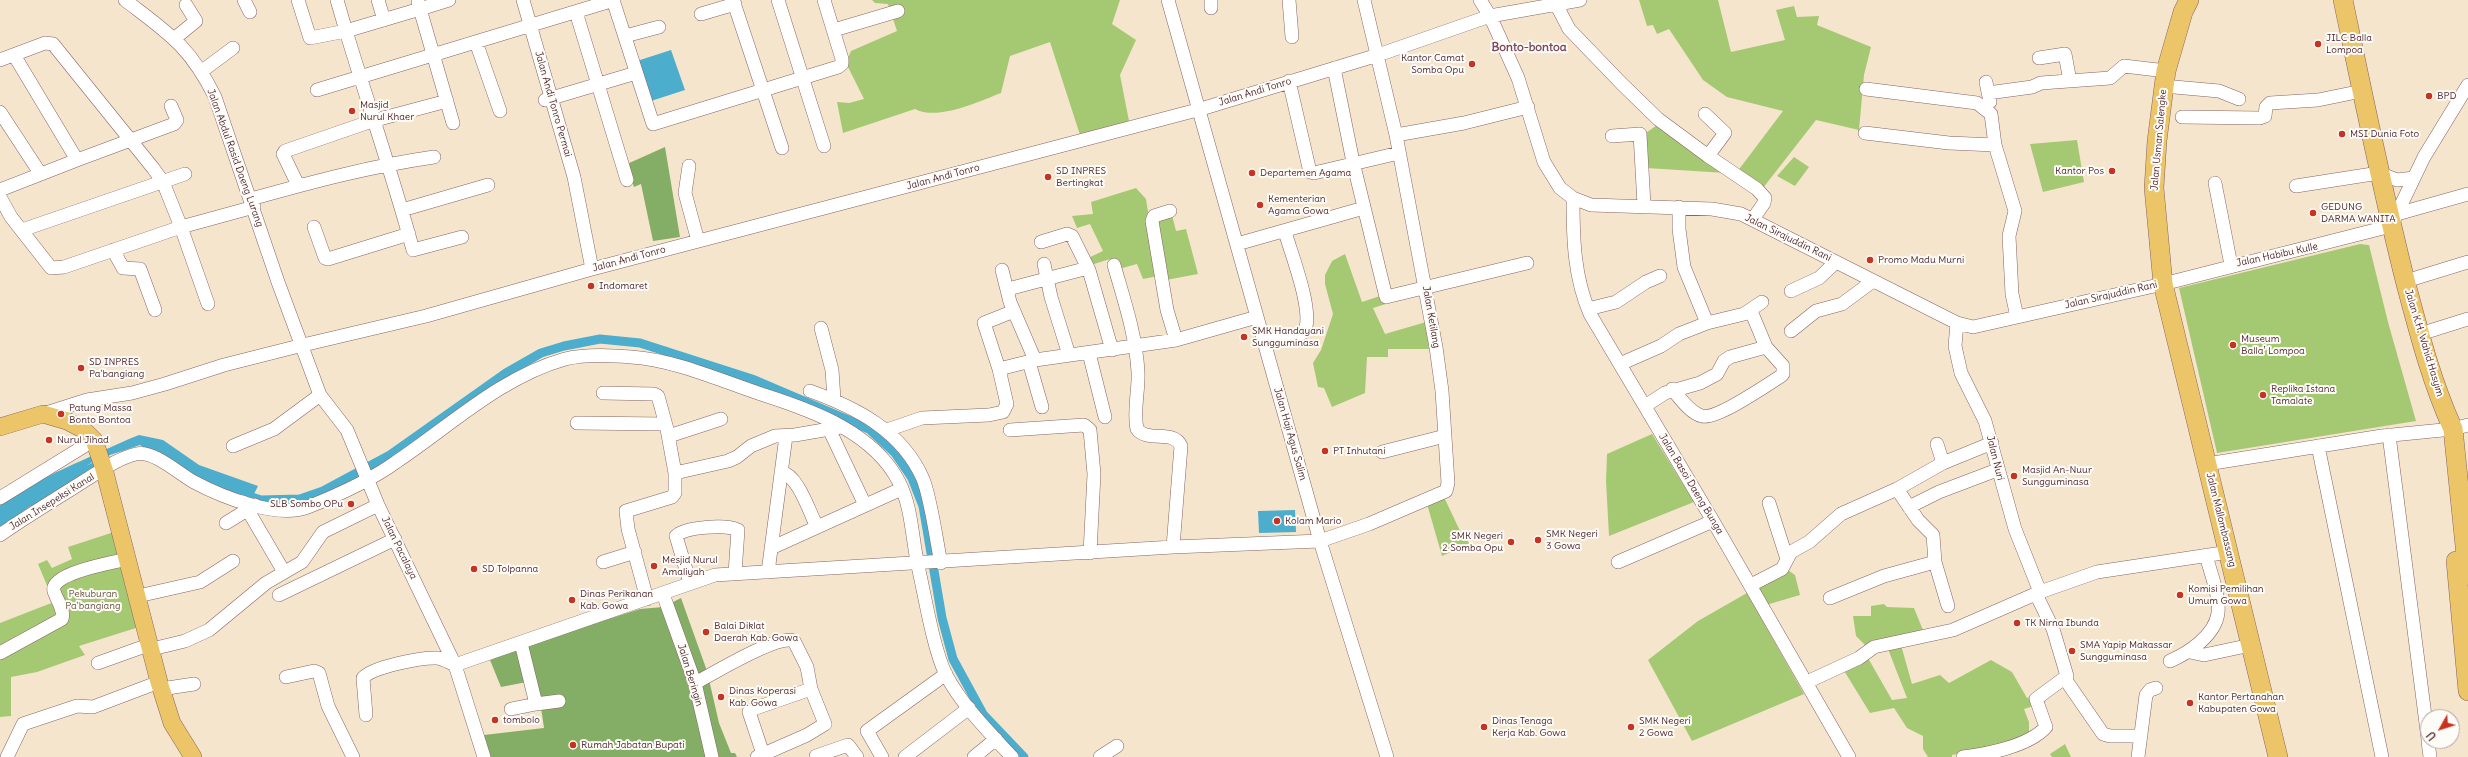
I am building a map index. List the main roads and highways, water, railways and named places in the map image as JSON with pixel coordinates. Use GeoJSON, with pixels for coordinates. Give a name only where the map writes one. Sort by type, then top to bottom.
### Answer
{"type":"FeatureCollection","features":[{"type":"Feature","properties":{"kind":"highway","name":"Jalan Usman Salengke"},"geometry":{"type":"LineString","coordinates":[[2163,284],[2154,188],[2164,79],[2181,17],[2189,0]]}},
{"type":"Feature","properties":{"kind":"highway","name":"Jalan K.H. Wahid Hasyim"},"geometry":{"type":"LineString","coordinates":[[2343,0],[2379,173],[2394,220],[2406,281],[2420,334],[2452,424],[2468,575]]}},
{"type":"Feature","properties":{"kind":"highway","name":"Jalan Mallombassang"},"geometry":{"type":"LineString","coordinates":[[2163,284],[2229,552],[2244,647],[2278,757]]}},
{"type":"Feature","properties":{"kind":"highway","name":"Jalan K.H. Wahid Hasyim"},"geometry":{"type":"LineString","coordinates":[[2452,424],[2468,691]]}},
{"type":"Feature","properties":{"kind":"main road"},"geometry":{"type":"LineString","coordinates":[[0,427],[44,414],[69,413],[95,444],[103,467],[138,596],[160,686],[172,723],[194,757]]}},
{"type":"Feature","properties":{"kind":"water"},"geometry":{"type":"Polygon","coordinates":[[[671,50],[685,90],[651,101],[637,61],[671,50]]]}},
{"type":"Feature","properties":{"kind":"water"},"geometry":{"type":"Polygon","coordinates":[[[139,435],[163,440],[199,465],[258,486],[254,494],[207,482],[172,465],[140,445],[95,460],[0,528],[0,505],[24,489],[49,476],[139,435]]]}},
{"type":"Feature","properties":{"kind":"water","name":"Kolam Mario"},"geometry":{"type":"Polygon","coordinates":[[[1295,510],[1296,532],[1259,533],[1258,511],[1295,510]]]}},
{"type":"Feature","properties":{"kind":"waterway"},"geometry":{"type":"LineString","coordinates":[[212,480],[230,490],[261,500],[300,499],[323,491],[390,455],[506,373],[541,353],[564,346],[600,339],[640,343],[752,379],[869,429],[895,453],[912,478],[923,506],[942,618],[953,659],[983,714],[1024,757]]}},
{"type":"Feature","properties":{"kind":"waterway"},"geometry":{"type":"LineString","coordinates":[[34,503],[84,472],[104,462]]}},
{"type":"Feature","properties":{"kind":"place","name":"JILC Balla Lompoa"},"geometry":{"type":"Point","coordinates":[2318,44]}},
{"type":"Feature","properties":{"kind":"place","name":"Kantor Camat Somba Opu"},"geometry":{"type":"Point","coordinates":[1472,64]}},
{"type":"Feature","properties":{"kind":"place","name":"BPD"},"geometry":{"type":"Point","coordinates":[2429,96]}},
{"type":"Feature","properties":{"kind":"place","name":"Masjid Nurul Khaer"},"geometry":{"type":"Point","coordinates":[352,111]}},
{"type":"Feature","properties":{"kind":"place","name":"MSI Dunia Foto"},"geometry":{"type":"Point","coordinates":[2342,134]}},
{"type":"Feature","properties":{"kind":"place","name":"Kantor Pos"},"geometry":{"type":"Point","coordinates":[2112,171]}},
{"type":"Feature","properties":{"kind":"place","name":"Departemen Agama"},"geometry":{"type":"Point","coordinates":[1252,173]}},
{"type":"Feature","properties":{"kind":"place","name":"SD INPRES Bertingkat"},"geometry":{"type":"Point","coordinates":[1048,177]}},
{"type":"Feature","properties":{"kind":"place","name":"Kementerian Agama Gowa"},"geometry":{"type":"Point","coordinates":[1260,205]}},
{"type":"Feature","properties":{"kind":"place","name":"GEDUNG DARMA WANITA"},"geometry":{"type":"Point","coordinates":[2313,213]}},
{"type":"Feature","properties":{"kind":"place","name":"Promo Madu Murni"},"geometry":{"type":"Point","coordinates":[1870,260]}},
{"type":"Feature","properties":{"kind":"place","name":"Indomaret"},"geometry":{"type":"Point","coordinates":[591,286]}},
{"type":"Feature","properties":{"kind":"place","name":"SMK Handayani Sungguminasa"},"geometry":{"type":"Point","coordinates":[1244,337]}},
{"type":"Feature","properties":{"kind":"place","name":"Museum Ballaʼ Lompoa"},"geometry":{"type":"Point","coordinates":[2233,345]}},
{"type":"Feature","properties":{"kind":"place","name":"SD INPRES Pa'bangiang"},"geometry":{"type":"Point","coordinates":[81,368]}},
{"type":"Feature","properties":{"kind":"place","name":"Replika Istana Tamalate"},"geometry":{"type":"Point","coordinates":[2263,395]}},
{"type":"Feature","properties":{"kind":"place","name":"Patung Massa Bonto Bontoa"},"geometry":{"type":"Point","coordinates":[61,414]}},
{"type":"Feature","properties":{"kind":"place","name":"Nurul Jihad"},"geometry":{"type":"Point","coordinates":[49,440]}},
{"type":"Feature","properties":{"kind":"place","name":"PT Inhutani"},"geometry":{"type":"Point","coordinates":[1325,451]}},
{"type":"Feature","properties":{"kind":"place","name":"Masjid An-Nuur Sungguminasa"},"geometry":{"type":"Point","coordinates":[2014,476]}},
{"type":"Feature","properties":{"kind":"place","name":"SLB Sombo OPu"},"geometry":{"type":"Point","coordinates":[351,504]}},
{"type":"Feature","properties":{"kind":"place","name":"Kolam Mario"},"geometry":{"type":"Point","coordinates":[1277,521]}},
{"type":"Feature","properties":{"kind":"place","name":"SMK Negeri 3 Gowa"},"geometry":{"type":"Point","coordinates":[1538,540]}},
{"type":"Feature","properties":{"kind":"place","name":"SMK Negeri 2 Somba Opu"},"geometry":{"type":"Point","coordinates":[1511,542]}},
{"type":"Feature","properties":{"kind":"place","name":"Mesjid Nurul Amaliyah"},"geometry":{"type":"Point","coordinates":[654,566]}},
{"type":"Feature","properties":{"kind":"place","name":"SD Tolpanna"},"geometry":{"type":"Point","coordinates":[474,569]}},
{"type":"Feature","properties":{"kind":"place","name":"Komisi Pemilihan Umum Gowa"},"geometry":{"type":"Point","coordinates":[2180,595]}},
{"type":"Feature","properties":{"kind":"place","name":"Dinas Perikanan Kab. Gowa"},"geometry":{"type":"Point","coordinates":[572,600]}},
{"type":"Feature","properties":{"kind":"place","name":"TK Nirna Ibunda"},"geometry":{"type":"Point","coordinates":[2017,623]}},
{"type":"Feature","properties":{"kind":"place","name":"Balai Diklat Daerah Kab. Gowa"},"geometry":{"type":"Point","coordinates":[706,632]}},
{"type":"Feature","properties":{"kind":"place","name":"SMA Yapip Makassar Sungguminasa"},"geometry":{"type":"Point","coordinates":[2072,651]}},
{"type":"Feature","properties":{"kind":"place","name":"Dinas Koperasi Kab. Gowa"},"geometry":{"type":"Point","coordinates":[721,697]}},
{"type":"Feature","properties":{"kind":"place","name":"Kantor Pertanahan Kabupaten Gowa"},"geometry":{"type":"Point","coordinates":[2190,703]}},
{"type":"Feature","properties":{"kind":"place","name":"tombolo"},"geometry":{"type":"Point","coordinates":[495,720]}},
{"type":"Feature","properties":{"kind":"place","name":"Dinas Tenaga Kerja Kab. Gowa"},"geometry":{"type":"Point","coordinates":[1484,727]}},
{"type":"Feature","properties":{"kind":"place","name":"SMK Negeri 2 Gowa"},"geometry":{"type":"Point","coordinates":[1631,727]}},
{"type":"Feature","properties":{"kind":"place","name":"Rumah Jabatan Bupati"},"geometry":{"type":"Point","coordinates":[573,745]}},
{"type":"Feature","properties":{"kind":"district","name":"Bonto-bontoa"},"geometry":{"type":"Point","coordinates":[1529,48]}},
{"type":"Feature","properties":{"kind":"park label","name":"Pekuburan Pa'bangiang"},"geometry":{"type":"Point","coordinates":[93,600]}}]}
